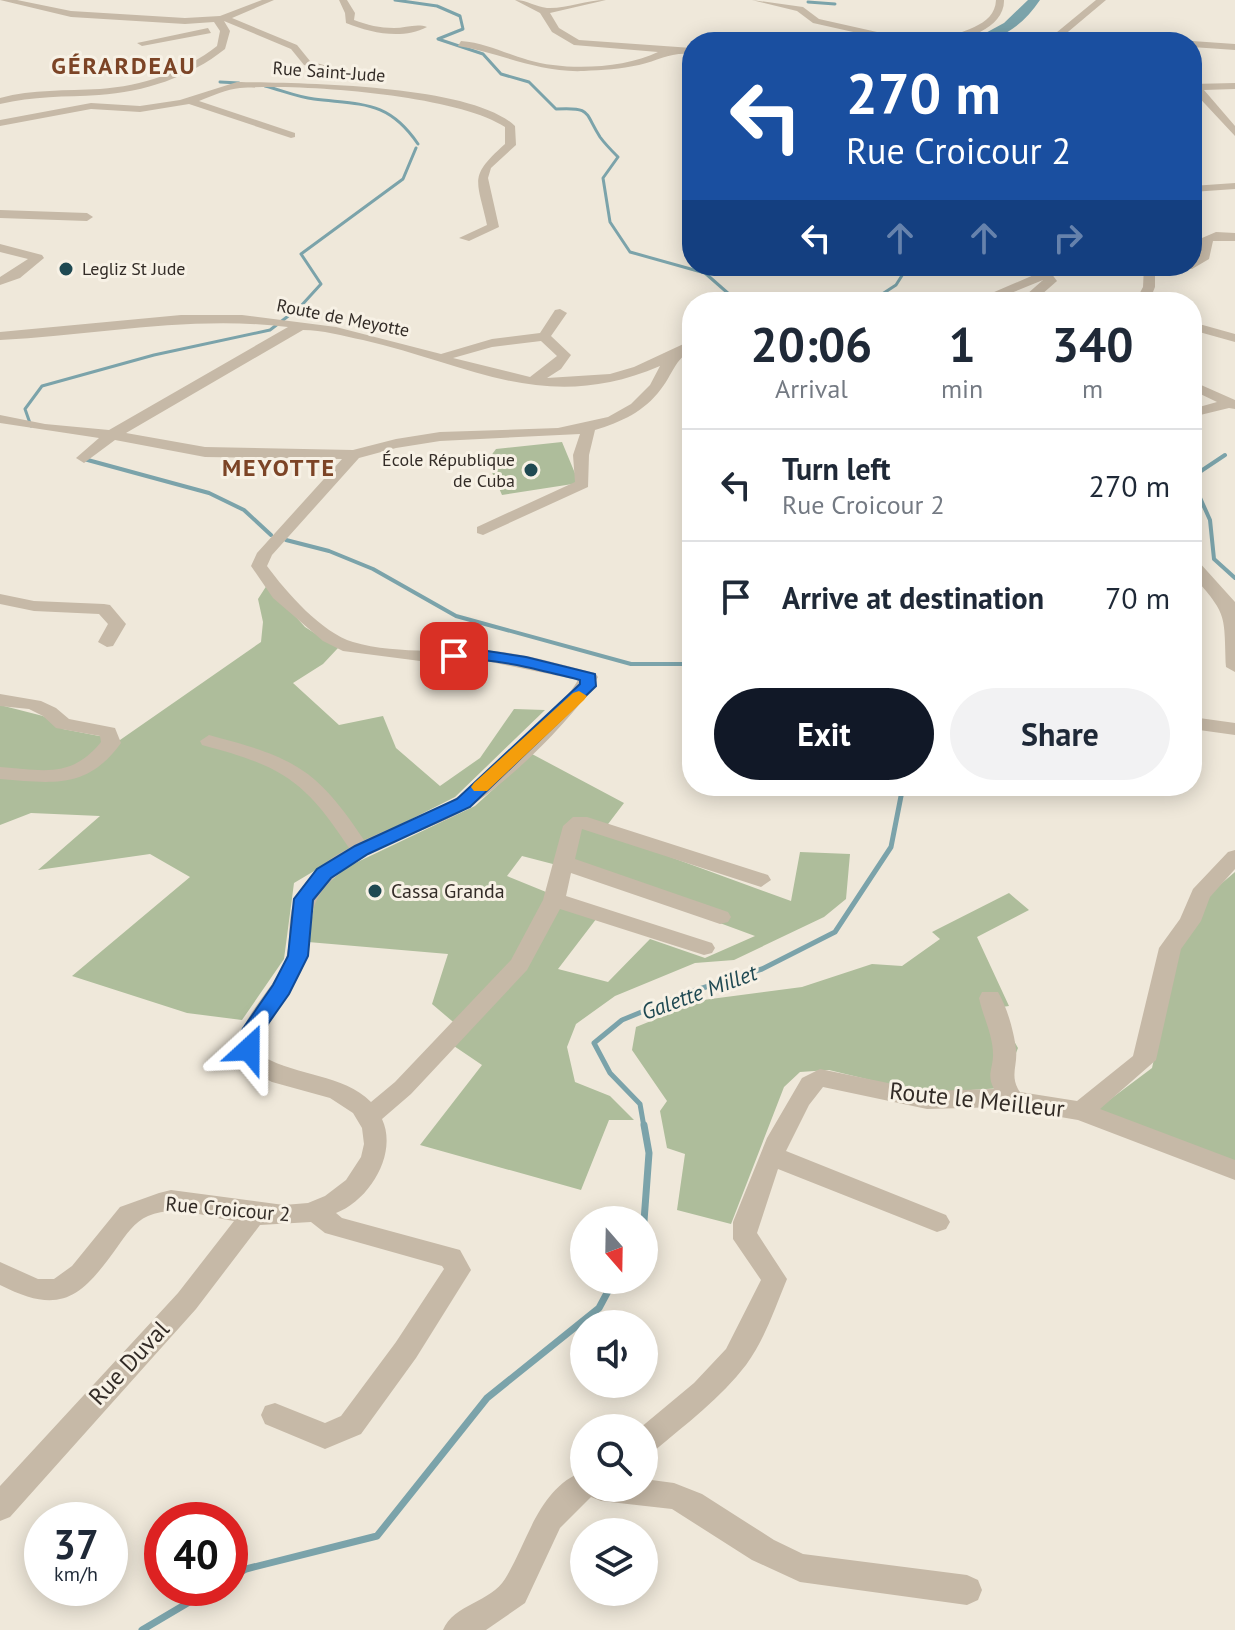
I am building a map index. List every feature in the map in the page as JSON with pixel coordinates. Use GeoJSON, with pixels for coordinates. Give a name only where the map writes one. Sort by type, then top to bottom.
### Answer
{"type":"FeatureCollection","features":[{"type":"Feature","properties":{"kind":"street"},"geometry":{"type":"LineString","coordinates":[[4,0],[44,10],[222,22],[294,47],[307,63],[342,72]]}},
{"type":"Feature","properties":{"kind":"street"},"geometry":{"type":"LineString","coordinates":[[142,43],[222,22],[270,0]]}},
{"type":"Feature","properties":{"kind":"street"},"geometry":{"type":"LineString","coordinates":[[343,0],[350,13],[349,21],[367,28],[388,33],[422,27]]}},
{"type":"Feature","properties":{"kind":"street"},"geometry":{"type":"LineString","coordinates":[[544,11],[602,0]]}},
{"type":"Feature","properties":{"kind":"street"},"geometry":{"type":"LineString","coordinates":[[756,0],[800,9],[816,21],[865,32]]}},
{"type":"Feature","properties":{"kind":"street"},"geometry":{"type":"LineString","coordinates":[[970,32],[987,25],[1000,7],[1000,0]]}},
{"type":"Feature","properties":{"kind":"street"},"geometry":{"type":"LineString","coordinates":[[1062,32],[1102,0]]}},
{"type":"Feature","properties":{"kind":"street"},"geometry":{"type":"LineString","coordinates":[[44,10],[65,1]]}},
{"type":"Feature","properties":{"kind":"street"},"geometry":{"type":"LineString","coordinates":[[525,1],[544,11],[555,30],[577,43],[682,51]]}},
{"type":"Feature","properties":{"kind":"street"},"geometry":{"type":"LineString","coordinates":[[197,9],[197,21]]}},
{"type":"Feature","properties":{"kind":"street"},"geometry":{"type":"LineString","coordinates":[[0,101],[41,91],[100,92],[166,78],[216,53],[225,40],[222,22]]}},
{"type":"Feature","properties":{"kind":"street"},"geometry":{"type":"LineString","coordinates":[[461,44],[499,50],[526,63],[565,67],[647,60],[669,50]]}},
{"type":"Feature","properties":{"kind":"street"},"geometry":{"type":"LineString","coordinates":[[1202,45],[1235,47]]}},
{"type":"Feature","properties":{"kind":"street","name":"Rue Saint-Jude"},"geometry":{"type":"LineString","coordinates":[[0,123],[91,106],[140,109],[191,101],[214,90],[237,85],[317,86],[435,97],[497,117],[510,126],[512,133],[511,145],[486,167],[482,178],[493,227],[465,238]]}},
{"type":"Feature","properties":{"kind":"street"},"geometry":{"type":"LineString","coordinates":[[1202,87],[1235,86]]}},
{"type":"Feature","properties":{"kind":"street"},"geometry":{"type":"LineString","coordinates":[[191,101],[291,135]]}},
{"type":"Feature","properties":{"kind":"street"},"geometry":{"type":"LineString","coordinates":[[1202,105],[1235,133]]}},
{"type":"Feature","properties":{"kind":"street"},"geometry":{"type":"LineString","coordinates":[[1202,188],[1235,186]]}},
{"type":"Feature","properties":{"kind":"street"},"geometry":{"type":"LineString","coordinates":[[0,214],[87,217]]}},
{"type":"Feature","properties":{"kind":"street"},"geometry":{"type":"LineString","coordinates":[[1202,260],[1209,238],[1222,235],[1235,237]]}},
{"type":"Feature","properties":{"kind":"street"},"geometry":{"type":"LineString","coordinates":[[0,248],[38,258],[16,275],[0,281]]}},
{"type":"Feature","properties":{"kind":"street"},"geometry":{"type":"LineString","coordinates":[[998,292],[1030,276]]}},
{"type":"Feature","properties":{"kind":"street"},"geometry":{"type":"LineString","coordinates":[[1037,292],[1051,281],[1046,276]]}},
{"type":"Feature","properties":{"kind":"street"},"geometry":{"type":"LineString","coordinates":[[544,337],[560,313]]}},
{"type":"Feature","properties":{"kind":"street","name":"Route de Meyotte"},"geometry":{"type":"LineString","coordinates":[[0,336],[203,318],[243,319],[391,343],[495,375],[586,385],[612,380],[671,358]]}},
{"type":"Feature","properties":{"kind":"street"},"geometry":{"type":"LineString","coordinates":[[84,458],[112,435],[298,327]]}},
{"type":"Feature","properties":{"kind":"street"},"geometry":{"type":"LineString","coordinates":[[1202,329],[1235,338]]}},
{"type":"Feature","properties":{"kind":"street"},"geometry":{"type":"LineString","coordinates":[[442,358],[491,342],[544,337],[564,355],[556,366],[535,380]]}},
{"type":"Feature","properties":{"kind":"street"},"geometry":{"type":"LineString","coordinates":[[0,419],[205,452],[354,455],[374,447],[466,434],[553,433],[614,421],[636,410],[653,393],[671,358],[682,351]]}},
{"type":"Feature","properties":{"kind":"street"},"geometry":{"type":"LineString","coordinates":[[1202,390],[1233,404]]}},
{"type":"Feature","properties":{"kind":"street"},"geometry":{"type":"LineString","coordinates":[[1202,411],[1233,404]]}},
{"type":"Feature","properties":{"kind":"street"},"geometry":{"type":"LineString","coordinates":[[483,530],[583,484],[581,455],[589,427]]}},
{"type":"Feature","properties":{"kind":"street"},"geometry":{"type":"LineString","coordinates":[[354,455],[265,553],[259,566],[279,594],[329,637],[349,647],[428,657],[481,655],[526,662],[589,677],[588,686],[463,803],[361,850],[324,874],[303,899],[298,956],[282,989],[252,1030],[249,1049],[253,1062],[278,1075],[354,1100],[368,1117],[403,1088],[519,965],[554,900],[573,826],[586,821],[761,880]]}},
{"type":"Feature","properties":{"kind":"street"},"geometry":{"type":"LineString","coordinates":[[1202,576],[1229,606],[1233,619],[1235,667]]}},
{"type":"Feature","properties":{"kind":"street"},"geometry":{"type":"LineString","coordinates":[[0,599],[34,606],[104,609],[117,624],[107,642]]}},
{"type":"Feature","properties":{"kind":"street"},"geometry":{"type":"LineString","coordinates":[[0,700],[30,702],[52,711],[63,724],[108,732],[111,743],[97,763],[69,777],[0,773]]}},
{"type":"Feature","properties":{"kind":"street"},"geometry":{"type":"LineString","coordinates":[[1202,724],[1235,729]]}},
{"type":"Feature","properties":{"kind":"street"},"geometry":{"type":"LineString","coordinates":[[209,741],[277,763],[311,784],[325,798],[361,850]]}},
{"type":"Feature","properties":{"kind":"street"},"geometry":{"type":"LineString","coordinates":[[1081,1111],[1144,1060],[1170,948],[1190,921],[1200,894],[1235,857]]}},
{"type":"Feature","properties":{"kind":"street"},"geometry":{"type":"LineString","coordinates":[[564,863],[720,917]]}},
{"type":"Feature","properties":{"kind":"street"},"geometry":{"type":"LineString","coordinates":[[554,900],[704,948]]}},
{"type":"Feature","properties":{"kind":"street"},"geometry":{"type":"LineString","coordinates":[[990,998],[993,1021],[1004,1044],[1005,1055],[998,1075],[999,1082],[1012,1099]]}},
{"type":"Feature","properties":{"kind":"street","name":"Route le Meilleur"},"geometry":{"type":"LineString","coordinates":[[658,1430],[700,1396],[727,1366],[760,1313],[774,1279],[768,1265],[752,1251],[744,1237],[744,1219],[808,1085],[820,1078],[927,1100],[1012,1099],[1081,1111],[1235,1170]]}},
{"type":"Feature","properties":{"kind":"street","name":"Rue Croicour 2"},"geometry":{"type":"LineString","coordinates":[[0,1273],[45,1291],[67,1287],[102,1251],[127,1216],[171,1200],[285,1218],[316,1212],[344,1198],[365,1175],[377,1149],[374,1124],[368,1117]]}},
{"type":"Feature","properties":{"kind":"street"},"geometry":{"type":"LineString","coordinates":[[772,1156],[937,1222]]}},
{"type":"Feature","properties":{"kind":"street"},"geometry":{"type":"LineString","coordinates":[[275,1415],[325,1436],[351,1425],[406,1350],[458,1270],[451,1258],[334,1226],[316,1212]]}},
{"type":"Feature","properties":{"kind":"street","name":"Rue Duval"},"geometry":{"type":"LineString","coordinates":[[0,1507],[187,1301],[253,1215]]}},
{"type":"Feature","properties":{"kind":"street"},"geometry":{"type":"LineString","coordinates":[[658,1494],[674,1496],[692,1504],[763,1550],[800,1568],[967,1590]]}},
{"type":"Feature","properties":{"kind":"street"},"geometry":{"type":"LineString","coordinates":[[459,1630],[514,1593],[550,1518],[570,1498]]}},
{"type":"Feature","properties":{"kind":"green space"},"geometry":{"type":"Polygon","coordinates":[[[562,442],[579,483],[502,495],[487,461],[496,449],[562,442]]]}},
{"type":"Feature","properties":{"kind":"green space"},"geometry":{"type":"Polygon","coordinates":[[[267,585],[305,627],[338,648],[323,664],[293,683],[339,725],[383,716],[396,748],[440,786],[480,758],[514,709],[545,710],[455,797],[346,852],[294,883],[284,959],[242,1020],[187,1013],[72,976],[190,877],[150,854],[38,870],[100,816],[31,813],[0,825],[0,705],[43,716],[63,729],[120,740],[261,642],[263,622],[258,599],[267,585]]]}},
{"type":"Feature","properties":{"kind":"green space"},"geometry":{"type":"Polygon","coordinates":[[[532,754],[624,803],[602,832],[791,901],[800,852],[850,854],[846,899],[824,917],[734,960],[695,963],[615,996],[576,1024],[567,1047],[575,1082],[610,1096],[634,1120],[609,1120],[581,1190],[420,1145],[482,1065],[451,1044],[465,1032],[432,1004],[448,954],[308,942],[316,893],[347,867],[475,806],[532,754]],[[522,856],[507,876],[600,914],[558,969],[608,982],[650,939],[705,958],[755,936],[576,870],[522,856]]]}},
{"type":"Feature","properties":{"kind":"green space"},"geometry":{"type":"Polygon","coordinates":[[[1235,872],[1235,1161],[1096,1110],[1152,1068],[1181,939],[1208,895],[1235,872]]]}},
{"type":"Feature","properties":{"kind":"green space"},"geometry":{"type":"Polygon","coordinates":[[[1009,893],[1029,910],[977,937],[1009,1006],[995,1008],[1018,1048],[1002,1088],[924,1093],[829,1070],[800,1072],[784,1087],[731,1224],[677,1210],[685,1154],[667,1148],[660,1111],[667,1101],[632,1050],[636,1027],[703,1000],[802,987],[872,964],[902,966],[940,939],[932,932],[1009,893]]]}},
{"type":"Feature","properties":{"kind":"waterway"},"geometry":{"type":"LineString","coordinates":[[395,0],[437,6],[460,16],[463,29],[438,39],[483,54],[501,74],[529,82],[556,109],[576,109],[586,113],[600,137],[618,157],[603,178],[610,222],[630,252],[682,267]]}},
{"type":"Feature","properties":{"kind":"waterway","name":"Galette Millet"},"geometry":{"type":"LineString","coordinates":[[998,32],[1022,15],[1034,0]]}},
{"type":"Feature","properties":{"kind":"waterway"},"geometry":{"type":"LineString","coordinates":[[808,2],[835,4]]}},
{"type":"Feature","properties":{"kind":"waterway"},"geometry":{"type":"LineString","coordinates":[[220,82],[239,83]]}},
{"type":"Feature","properties":{"kind":"waterway"},"geometry":{"type":"LineString","coordinates":[[265,86],[308,98],[373,107],[396,119],[418,144]]}},
{"type":"Feature","properties":{"kind":"waterway"},"geometry":{"type":"LineString","coordinates":[[31,426],[25,409],[42,386],[154,355],[270,330],[300,307],[321,284],[301,254],[403,179],[416,148]]}},
{"type":"Feature","properties":{"kind":"waterway"},"geometry":{"type":"LineString","coordinates":[[708,276],[727,292]]}},
{"type":"Feature","properties":{"kind":"waterway","name":"Galette Millet"},"geometry":{"type":"LineString","coordinates":[[885,292],[896,285],[902,276]]}},
{"type":"Feature","properties":{"kind":"waterway"},"geometry":{"type":"LineString","coordinates":[[1202,470],[1225,455]]}},
{"type":"Feature","properties":{"kind":"waterway"},"geometry":{"type":"LineString","coordinates":[[84,459],[209,493],[244,510],[271,535]]}},
{"type":"Feature","properties":{"kind":"waterway"},"geometry":{"type":"LineString","coordinates":[[1202,502],[1210,520],[1214,559],[1235,578]]}},
{"type":"Feature","properties":{"kind":"waterway"},"geometry":{"type":"LineString","coordinates":[[286,540],[329,551],[373,569],[456,616],[631,664],[682,664]]}},
{"type":"Feature","properties":{"kind":"waterway","name":"Galette Millet"},"geometry":{"type":"LineString","coordinates":[[644,1127],[640,1104],[610,1073],[594,1043],[622,1020],[690,992],[762,969],[835,932],[891,847],[901,796]]}},
{"type":"Feature","properties":{"kind":"waterway","name":"Galette Millet"},"geometry":{"type":"LineString","coordinates":[[644,1125],[649,1153],[645,1206]]}},
{"type":"Feature","properties":{"kind":"waterway","name":"Galette Millet"},"geometry":{"type":"LineString","coordinates":[[248,1568],[377,1536],[487,1398],[599,1308],[606,1294]]}},
{"type":"Feature","properties":{"kind":"waterway","name":"Galette Millet"},"geometry":{"type":"LineString","coordinates":[[142,1630],[183,1606]]}},
{"type":"Feature","properties":{"kind":"slow traffic"},"geometry":{"type":"LineString","coordinates":[[480,787],[579,696]]}},
{"type":"Feature","properties":{"kind":"place","name":"Legliz St Jude"},"geometry":{"type":"Point","coordinates":[66,269]}},
{"type":"Feature","properties":{"kind":"place","name":"École République de Cuba"},"geometry":{"type":"Point","coordinates":[531,470]}},
{"type":"Feature","properties":{"kind":"place","name":"Cassa Granda"},"geometry":{"type":"Point","coordinates":[375,891]}},
{"type":"Feature","properties":{"kind":"district","name":"GÉRARDEAU"},"geometry":{"type":"Point","coordinates":[124,66]}},
{"type":"Feature","properties":{"kind":"district","name":"MEYOTTE"},"geometry":{"type":"Point","coordinates":[279,468]}},
{"type":"Feature","properties":{"kind":"route"},"geometry":{"type":"LineString","coordinates":[[249,1049],[252,1030],[282,989],[298,956],[303,899],[324,874],[361,850],[463,803],[588,686],[589,677],[571,672],[481,655],[454,656]]}}]}
